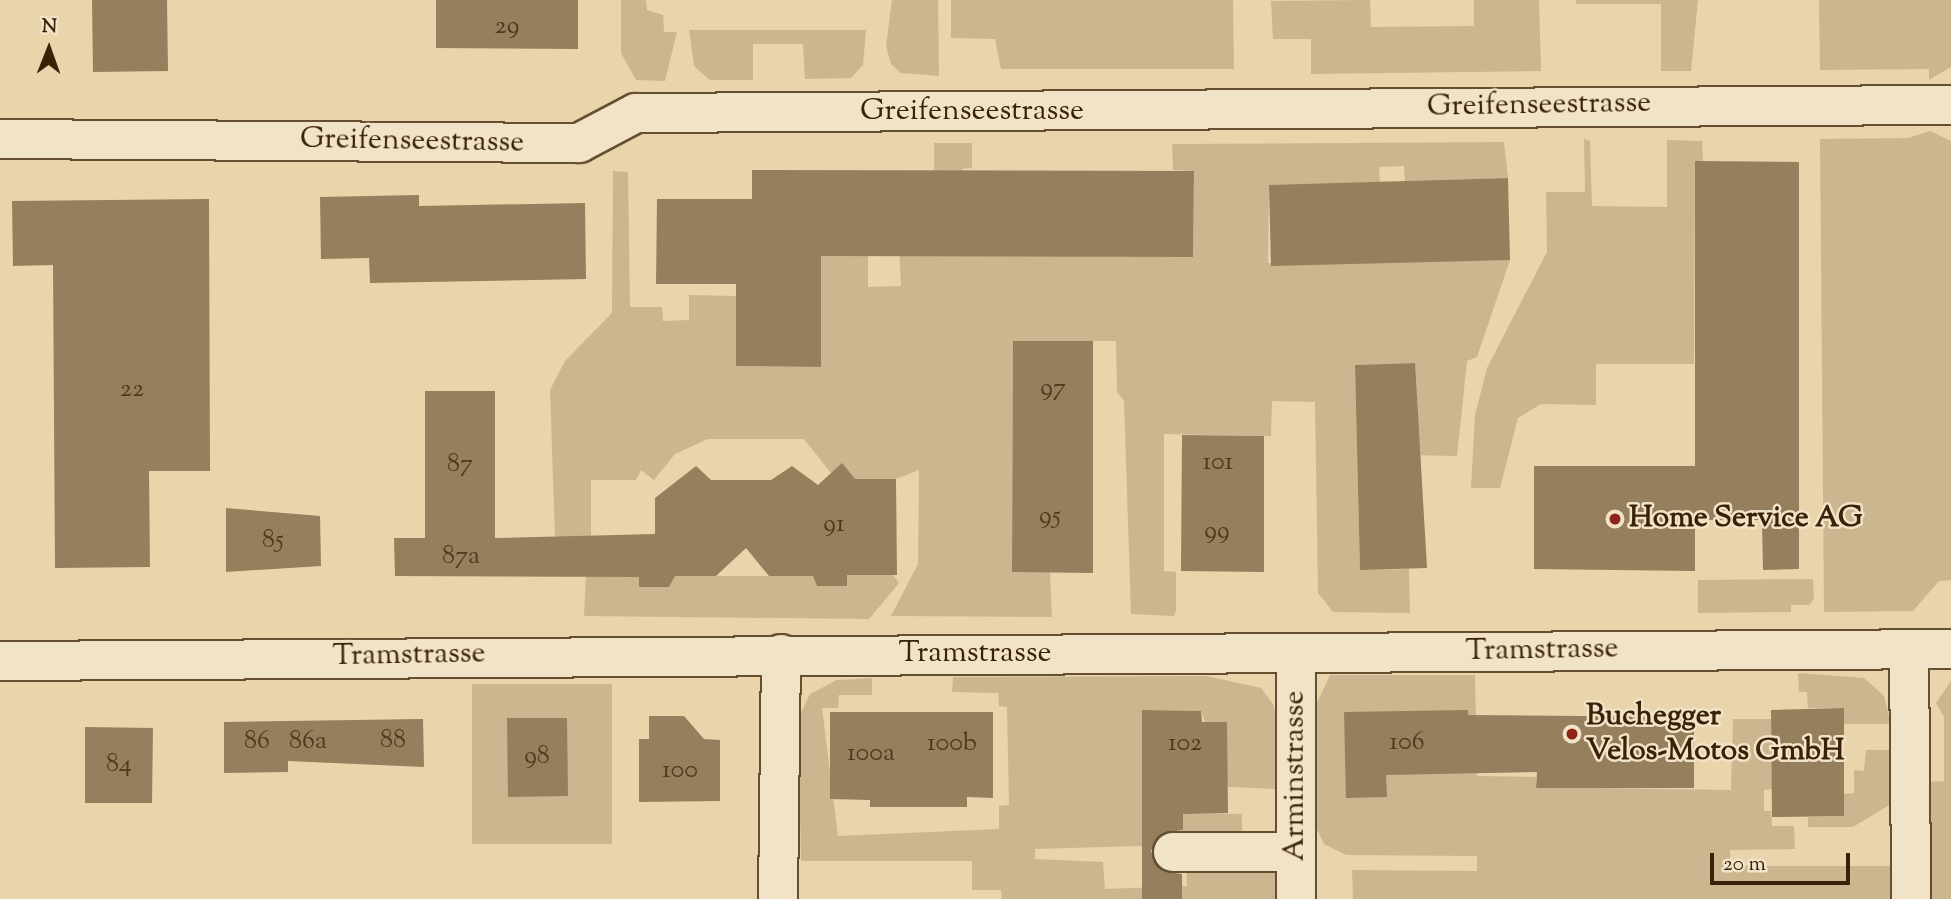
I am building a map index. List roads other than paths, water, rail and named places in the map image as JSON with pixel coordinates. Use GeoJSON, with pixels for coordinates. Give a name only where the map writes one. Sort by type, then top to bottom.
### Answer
{"type":"FeatureCollection","features":[{"type":"Feature","properties":{"kind":"street","name":"Greifenseestrasse"},"geometry":{"type":"LineString","coordinates":[[0,139],[579,143],[636,113],[1951,105]]}},
{"type":"Feature","properties":{"kind":"street","name":"Tramstrasse"},"geometry":{"type":"LineString","coordinates":[[0,661],[781,654],[1296,654],[1951,649]]}},
{"type":"Feature","properties":{"kind":"street"},"geometry":{"type":"LineString","coordinates":[[1909,650],[1911,899]]}},
{"type":"Feature","properties":{"kind":"street"},"geometry":{"type":"LineString","coordinates":[[778,899],[781,654]]}},
{"type":"Feature","properties":{"kind":"street","name":"Arminstrasse"},"geometry":{"type":"LineString","coordinates":[[1296,654],[1296,899]]}},
{"type":"Feature","properties":{"kind":"street"},"geometry":{"type":"LineString","coordinates":[[1173,852],[1295,852]]}},
{"type":"Feature","properties":{"kind":"place","name":"Home Service AG"},"geometry":{"type":"Point","coordinates":[1615,519]}},
{"type":"Feature","properties":{"kind":"place","name":"Buchegger Velos-Motos GmbH"},"geometry":{"type":"Point","coordinates":[1572,734]}}]}
